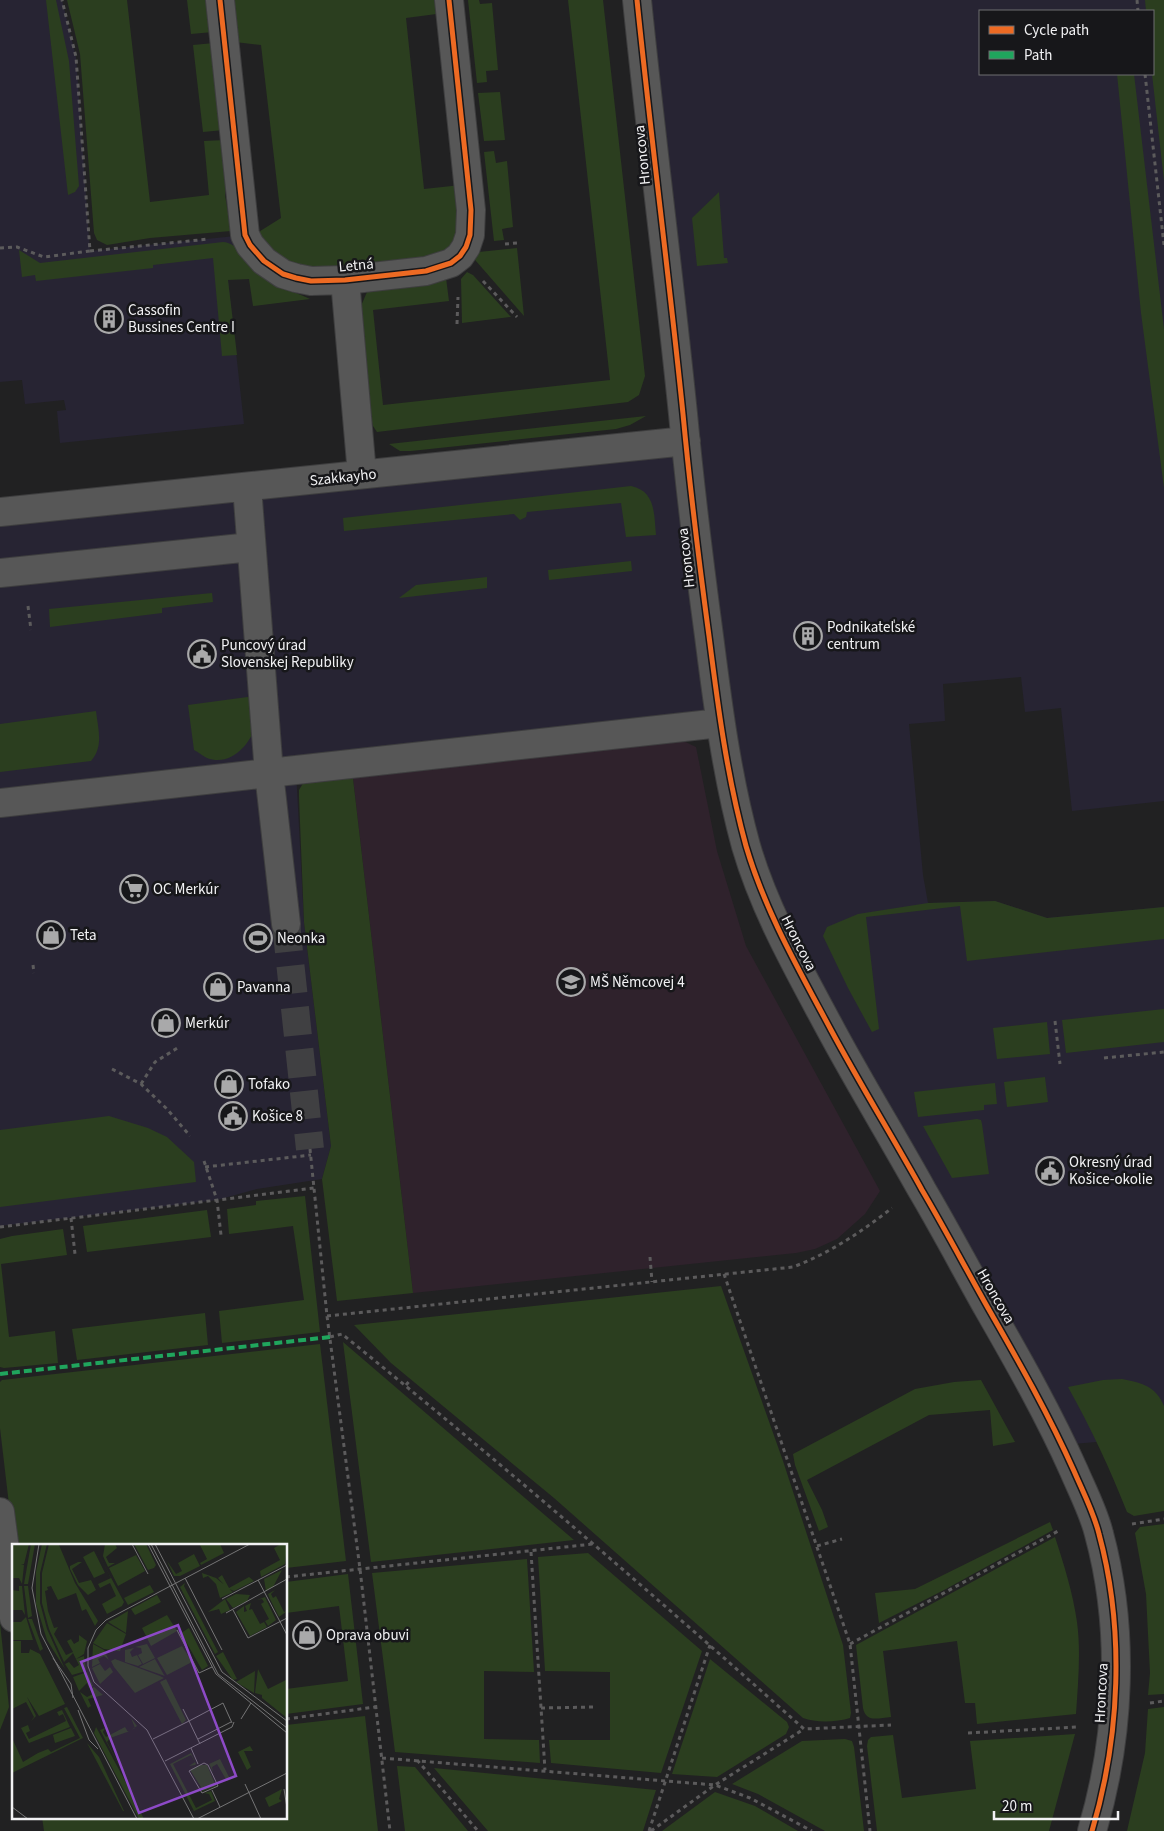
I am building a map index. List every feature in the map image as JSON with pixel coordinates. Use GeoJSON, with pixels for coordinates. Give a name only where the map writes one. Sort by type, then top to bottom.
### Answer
{"type":"FeatureCollection","features":[{"type":"Feature","properties":{"kind":"street","name":"Letná"},"geometry":{"type":"LineString","coordinates":[[220,0],[245,234],[250,245],[264,261],[283,274],[311,281],[345,280],[426,271],[451,263],[460,256]]}},
{"type":"Feature","properties":{"kind":"street"},"geometry":{"type":"LineString","coordinates":[[449,0],[471,210],[470,235],[460,256]]}},
{"type":"Feature","properties":{"kind":"street","name":"Hroncova"},"geometry":{"type":"LineString","coordinates":[[637,0],[697,545],[729,779],[747,849],[764,900],[784,944],[868,1098],[920,1186],[1053,1424],[1098,1528],[1108,1568],[1114,1616],[1116,1667],[1113,1725],[1108,1760],[1092,1831]]}},
{"type":"Feature","properties":{"kind":"street","name":"Letná"},"geometry":{"type":"LineString","coordinates":[[345,280],[362,474]]}},
{"type":"Feature","properties":{"kind":"street","name":"Szakkayho"},"geometry":{"type":"LineString","coordinates":[[0,512],[686,441]]}},
{"type":"Feature","properties":{"kind":"street"},"geometry":{"type":"LineString","coordinates":[[247,487],[269,773],[286,924]]}},
{"type":"Feature","properties":{"kind":"street"},"geometry":{"type":"LineString","coordinates":[[0,574],[251,547]]}},
{"type":"Feature","properties":{"kind":"street"},"geometry":{"type":"LineString","coordinates":[[0,803],[720,722]]}},
{"type":"Feature","properties":{"kind":"street"},"geometry":{"type":"LineString","coordinates":[[0,1512],[12,1603]]}},
{"type":"Feature","properties":{"kind":"path"},"geometry":{"type":"LineString","coordinates":[[62,0],[76,57],[90,251]]}},
{"type":"Feature","properties":{"kind":"path"},"geometry":{"type":"LineString","coordinates":[[1145,75],[1164,245]]}},
{"type":"Feature","properties":{"kind":"path"},"geometry":{"type":"LineString","coordinates":[[0,248],[17,247],[44,257],[245,234]]}},
{"type":"Feature","properties":{"kind":"path"},"geometry":{"type":"LineString","coordinates":[[460,256],[517,317]]}},
{"type":"Feature","properties":{"kind":"path"},"geometry":{"type":"LineString","coordinates":[[33,965],[34,973]]}},
{"type":"Feature","properties":{"kind":"path"},"geometry":{"type":"LineString","coordinates":[[1055,1021],[1060,1064]]}},
{"type":"Feature","properties":{"kind":"path"},"geometry":{"type":"LineString","coordinates":[[141,1084],[155,1062],[179,1047]]}},
{"type":"Feature","properties":{"kind":"path"},"geometry":{"type":"LineString","coordinates":[[1104,1058],[1164,1052]]}},
{"type":"Feature","properties":{"kind":"path"},"geometry":{"type":"LineString","coordinates":[[112,1070],[141,1084],[168,1109],[190,1136]]}},
{"type":"Feature","properties":{"kind":"path"},"geometry":{"type":"LineString","coordinates":[[310,1148],[327,1316],[360,1569],[390,1831]]}},
{"type":"Feature","properties":{"kind":"path"},"geometry":{"type":"LineString","coordinates":[[205,1166],[311,1156]]}},
{"type":"Feature","properties":{"kind":"path"},"geometry":{"type":"LineString","coordinates":[[204,1161],[217,1200],[221,1235]]}},
{"type":"Feature","properties":{"kind":"path"},"geometry":{"type":"LineString","coordinates":[[327,1316],[793,1267],[818,1257],[848,1240],[920,1186]]}},
{"type":"Feature","properties":{"kind":"path"},"geometry":{"type":"LineString","coordinates":[[0,1227],[314,1188]]}},
{"type":"Feature","properties":{"kind":"path"},"geometry":{"type":"LineString","coordinates":[[71,1218],[75,1254]]}},
{"type":"Feature","properties":{"kind":"path"},"geometry":{"type":"LineString","coordinates":[[650,1257],[652,1282]]}},
{"type":"Feature","properties":{"kind":"path"},"geometry":{"type":"LineString","coordinates":[[724,1274],[850,1644],[870,1831]]}},
{"type":"Feature","properties":{"kind":"path"},"geometry":{"type":"LineString","coordinates":[[330,1337],[342,1334],[406,1385],[594,1544],[804,1729]]}},
{"type":"Feature","properties":{"kind":"path"},"geometry":{"type":"LineString","coordinates":[[406,1385],[411,1379]]}},
{"type":"Feature","properties":{"kind":"path"},"geometry":{"type":"LineString","coordinates":[[850,1644],[1092,1513]]}},
{"type":"Feature","properties":{"kind":"path"},"geometry":{"type":"LineString","coordinates":[[817,1546],[842,1539]]}},
{"type":"Feature","properties":{"kind":"path"},"geometry":{"type":"LineString","coordinates":[[288,1577],[594,1544]]}},
{"type":"Feature","properties":{"kind":"path"},"geometry":{"type":"LineString","coordinates":[[531,1552],[545,1770]]}},
{"type":"Feature","properties":{"kind":"path"},"geometry":{"type":"LineString","coordinates":[[650,1831],[664,1781],[710,1645]]}},
{"type":"Feature","properties":{"kind":"path"},"geometry":{"type":"LineString","coordinates":[[288,1719],[376,1707]]}},
{"type":"Feature","properties":{"kind":"path"},"geometry":{"type":"LineString","coordinates":[[541,1708],[595,1707]]}},
{"type":"Feature","properties":{"kind":"path"},"geometry":{"type":"LineString","coordinates":[[650,1831],[715,1785],[804,1729],[892,1725]]}},
{"type":"Feature","properties":{"kind":"path"},"geometry":{"type":"LineString","coordinates":[[968,1733],[1113,1725]]}},
{"type":"Feature","properties":{"kind":"path"},"geometry":{"type":"LineString","coordinates":[[382,1758],[715,1785],[750,1798],[812,1831]]}},
{"type":"Feature","properties":{"kind":"path"},"geometry":{"type":"LineString","coordinates":[[417,1760],[478,1831]]}},
{"type":"Feature","properties":{"kind":"shaded area"},"geometry":{"type":"Polygon","coordinates":[[[0,0],[62,0],[76,57],[90,251],[245,235],[228,280],[244,424],[60,443],[57,411],[66,410],[64,400],[25,404],[22,380],[0,382],[0,0]]]}},
{"type":"Feature","properties":{"kind":"shaded area"},"geometry":{"type":"Polygon","coordinates":[[[639,0],[1164,0],[1164,801],[1072,811],[1061,708],[1025,712],[1021,677],[943,684],[945,721],[909,724],[923,875],[928,903],[995,901],[1047,918],[1164,907],[1164,1436],[1062,1445],[798,970],[720,723],[296,770],[304,922],[331,1146],[322,1179],[257,1189],[217,1200],[0,1226],[0,512],[685,441],[639,0]]]}},
{"type":"Feature","properties":{"kind":"shaded area","name":"MŠ Němcovej 4"},"geometry":{"type":"Polygon","coordinates":[[[673,736],[696,747],[717,851],[746,946],[880,1191],[865,1214],[837,1239],[815,1249],[796,1253],[413,1293],[352,770],[673,736]]]}},
{"type":"Feature","properties":{"kind":"green space"},"geometry":{"type":"Polygon","coordinates":[[[46,0],[56,0],[69,61],[79,186],[75,192],[68,195],[46,0]]]}},
{"type":"Feature","properties":{"kind":"green space"},"geometry":{"type":"Polygon","coordinates":[[[67,0],[127,0],[150,202],[209,195],[204,141],[225,140],[228,172],[225,195],[231,231],[150,238],[107,245],[97,240],[94,233],[80,54],[67,0]]]}},
{"type":"Feature","properties":{"kind":"green space"},"geometry":{"type":"Polygon","coordinates":[[[187,0],[208,0],[213,32],[191,34],[187,0]]]}},
{"type":"Feature","properties":{"kind":"green space"},"geometry":{"type":"Polygon","coordinates":[[[235,0],[437,0],[444,13],[406,18],[424,189],[461,185],[465,222],[453,249],[436,257],[316,269],[296,265],[276,255],[257,233],[281,218],[261,45],[235,42],[235,0]]]}},
{"type":"Feature","properties":{"kind":"green space"},"geometry":{"type":"Polygon","coordinates":[[[468,0],[479,0],[480,4],[492,3],[498,70],[486,71],[487,82],[477,83],[468,0]]]}},
{"type":"Feature","properties":{"kind":"green space"},"geometry":{"type":"Polygon","coordinates":[[[568,0],[603,0],[645,376],[639,395],[628,402],[377,432],[369,412],[358,313],[367,292],[378,286],[446,278],[449,301],[373,310],[383,405],[610,380],[568,0]]]}},
{"type":"Feature","properties":{"kind":"green space"},"geometry":{"type":"Polygon","coordinates":[[[1145,0],[1164,0],[1164,181],[1152,75],[1154,75],[1154,10],[1146,10],[1145,0]]]}},
{"type":"Feature","properties":{"kind":"green space"},"geometry":{"type":"Polygon","coordinates":[[[214,43],[224,130],[203,132],[193,45],[214,43]]]}},
{"type":"Feature","properties":{"kind":"green space"},"geometry":{"type":"Polygon","coordinates":[[[1117,75],[1134,75],[1164,329],[1164,488],[1141,313],[1117,75]]]}},
{"type":"Feature","properties":{"kind":"green space"},"geometry":{"type":"Polygon","coordinates":[[[500,92],[505,140],[484,141],[478,93],[500,92]]]}},
{"type":"Feature","properties":{"kind":"green space"},"geometry":{"type":"Polygon","coordinates":[[[494,151],[496,163],[507,161],[513,227],[502,229],[504,240],[494,241],[484,152],[494,151]]]}},
{"type":"Feature","properties":{"kind":"green space"},"geometry":{"type":"Polygon","coordinates":[[[719,192],[724,258],[727,258],[728,263],[697,266],[692,218],[719,192]]]}},
{"type":"Feature","properties":{"kind":"green space"},"geometry":{"type":"Polygon","coordinates":[[[223,242],[236,247],[282,286],[310,299],[253,306],[249,279],[228,280],[237,355],[222,356],[213,258],[153,265],[153,268],[36,281],[35,275],[22,277],[19,250],[40,263],[223,242]]]}},
{"type":"Feature","properties":{"kind":"green space"},"geometry":{"type":"Polygon","coordinates":[[[517,248],[524,316],[469,253],[517,248]]]}},
{"type":"Feature","properties":{"kind":"green space"},"geometry":{"type":"Polygon","coordinates":[[[467,272],[473,275],[511,317],[462,323],[461,279],[467,272]]]}},
{"type":"Feature","properties":{"kind":"green space"},"geometry":{"type":"Polygon","coordinates":[[[646,416],[630,425],[616,429],[411,451],[400,451],[389,444],[646,416]]]}},
{"type":"Feature","properties":{"kind":"green space"},"geometry":{"type":"Polygon","coordinates":[[[631,486],[645,493],[649,498],[654,512],[656,535],[626,537],[621,503],[527,512],[526,517],[520,520],[514,514],[344,531],[343,518],[631,486]]]}},
{"type":"Feature","properties":{"kind":"green space"},"geometry":{"type":"Polygon","coordinates":[[[631,561],[632,571],[549,580],[548,570],[631,561]]]}},
{"type":"Feature","properties":{"kind":"green space"},"geometry":{"type":"Polygon","coordinates":[[[487,577],[487,588],[399,598],[416,585],[487,577]]]}},
{"type":"Feature","properties":{"kind":"green space"},"geometry":{"type":"Polygon","coordinates":[[[212,593],[213,602],[162,608],[162,613],[50,627],[49,609],[212,593]]]}},
{"type":"Feature","properties":{"kind":"green space"},"geometry":{"type":"Polygon","coordinates":[[[255,696],[256,724],[250,739],[239,752],[224,759],[216,760],[207,758],[194,750],[188,705],[255,696]]]}},
{"type":"Feature","properties":{"kind":"green space"},"geometry":{"type":"Polygon","coordinates":[[[96,711],[99,743],[98,749],[91,761],[0,772],[0,724],[96,711]]]}},
{"type":"Feature","properties":{"kind":"green space"},"geometry":{"type":"Polygon","coordinates":[[[352,770],[413,1293],[337,1301],[322,1179],[331,1146],[304,922],[299,790],[305,780],[352,770]]]}},
{"type":"Feature","properties":{"kind":"green space"},"geometry":{"type":"Polygon","coordinates":[[[995,901],[1047,918],[1164,907],[1164,939],[967,961],[960,906],[866,917],[879,1029],[872,1032],[823,936],[827,927],[858,914],[928,903],[995,901]]]}},
{"type":"Feature","properties":{"kind":"green space"},"geometry":{"type":"Polygon","coordinates":[[[1164,1009],[1164,1042],[1066,1053],[1062,1020],[1164,1009]]]}},
{"type":"Feature","properties":{"kind":"green space"},"geometry":{"type":"Polygon","coordinates":[[[1047,1022],[1050,1054],[997,1059],[993,1028],[1047,1022]]]}},
{"type":"Feature","properties":{"kind":"green space"},"geometry":{"type":"Polygon","coordinates":[[[1045,1077],[1048,1102],[1007,1107],[1004,1082],[1045,1077]]]}},
{"type":"Feature","properties":{"kind":"green space"},"geometry":{"type":"Polygon","coordinates":[[[995,1083],[997,1104],[984,1105],[984,1110],[918,1117],[914,1092],[995,1083]]]}},
{"type":"Feature","properties":{"kind":"green space"},"geometry":{"type":"Polygon","coordinates":[[[109,1116],[148,1128],[167,1137],[194,1162],[196,1182],[0,1207],[0,1130],[109,1116]]]}},
{"type":"Feature","properties":{"kind":"green space"},"geometry":{"type":"Polygon","coordinates":[[[981,1120],[982,1124],[989,1174],[952,1178],[923,1126],[981,1120]]]}},
{"type":"Feature","properties":{"kind":"green space"},"geometry":{"type":"Polygon","coordinates":[[[305,1196],[320,1332],[222,1343],[219,1311],[304,1300],[293,1226],[229,1234],[227,1209],[256,1205],[256,1201],[305,1196]]]}},
{"type":"Feature","properties":{"kind":"green space"},"geometry":{"type":"Polygon","coordinates":[[[207,1210],[211,1237],[87,1252],[83,1226],[207,1210]]]}},
{"type":"Feature","properties":{"kind":"green space"},"geometry":{"type":"Polygon","coordinates":[[[63,1229],[67,1255],[1,1264],[9,1337],[55,1331],[58,1363],[0,1367],[0,1239],[63,1229]]]}},
{"type":"Feature","properties":{"kind":"green space"},"geometry":{"type":"Polygon","coordinates":[[[721,1286],[783,1461],[843,1645],[850,1718],[814,1721],[803,1718],[554,1498],[391,1363],[354,1325],[721,1286]]]}},
{"type":"Feature","properties":{"kind":"green space"},"geometry":{"type":"Polygon","coordinates":[[[205,1313],[208,1345],[77,1360],[72,1329],[205,1313]]]}},
{"type":"Feature","properties":{"kind":"green space"},"geometry":{"type":"Polygon","coordinates":[[[343,1342],[574,1540],[371,1562],[343,1342]]]}},
{"type":"Feature","properties":{"kind":"green space"},"geometry":{"type":"Polygon","coordinates":[[[320,1344],[346,1561],[288,1568],[288,1544],[14,1544],[0,1428],[0,1382],[2,1380],[320,1344]]]}},
{"type":"Feature","properties":{"kind":"green space"},"geometry":{"type":"Polygon","coordinates":[[[1122,1379],[1147,1386],[1157,1394],[1164,1406],[1164,1511],[1134,1516],[1127,1512],[1100,1449],[1068,1387],[1103,1380],[1122,1379]]]}},
{"type":"Feature","properties":{"kind":"green space"},"geometry":{"type":"Polygon","coordinates":[[[981,1380],[1015,1442],[993,1446],[990,1410],[929,1415],[807,1480],[828,1527],[819,1531],[795,1465],[793,1454],[915,1389],[954,1382],[981,1380]]]}},
{"type":"Feature","properties":{"kind":"green space"},"geometry":{"type":"Polygon","coordinates":[[[1050,1522],[1053,1530],[946,1589],[879,1623],[875,1593],[915,1589],[1050,1522]]]}},
{"type":"Feature","properties":{"kind":"green space"},"geometry":{"type":"Polygon","coordinates":[[[1164,1524],[1164,1694],[1148,1695],[1150,1673],[1146,1594],[1135,1533],[1140,1527],[1164,1524]]]}},
{"type":"Feature","properties":{"kind":"green space"},"geometry":{"type":"Polygon","coordinates":[[[1055,1537],[1071,1590],[1077,1622],[1079,1656],[1076,1714],[977,1724],[975,1703],[965,1703],[957,1641],[883,1651],[891,1717],[873,1719],[867,1716],[863,1708],[856,1645],[1055,1537]]]}},
{"type":"Feature","properties":{"kind":"green space"},"geometry":{"type":"Polygon","coordinates":[[[588,1553],[702,1651],[661,1773],[551,1763],[549,1740],[610,1740],[610,1672],[545,1671],[538,1557],[588,1553]]]}},
{"type":"Feature","properties":{"kind":"green space"},"geometry":{"type":"Polygon","coordinates":[[[527,1559],[534,1672],[484,1671],[484,1739],[539,1740],[540,1763],[395,1752],[372,1573],[527,1559]]]}},
{"type":"Feature","properties":{"kind":"green space"},"geometry":{"type":"Polygon","coordinates":[[[348,1574],[363,1704],[288,1714],[288,1689],[348,1681],[339,1606],[288,1613],[288,1582],[348,1574]]]}},
{"type":"Feature","properties":{"kind":"green space"},"geometry":{"type":"Polygon","coordinates":[[[0,1623],[9,1707],[0,1730],[0,1623]]]}},
{"type":"Feature","properties":{"kind":"green space"},"geometry":{"type":"Polygon","coordinates":[[[710,1659],[787,1722],[789,1727],[786,1734],[717,1777],[672,1774],[710,1659]]]}},
{"type":"Feature","properties":{"kind":"green space"},"geometry":{"type":"Polygon","coordinates":[[[1164,1707],[1164,1831],[1127,1831],[1145,1753],[1148,1709],[1164,1707]]]}},
{"type":"Feature","properties":{"kind":"green space"},"geometry":{"type":"Polygon","coordinates":[[[365,1716],[378,1831],[44,1831],[42,1818],[288,1818],[288,1725],[365,1716]]]}},
{"type":"Feature","properties":{"kind":"green space"},"geometry":{"type":"Polygon","coordinates":[[[1075,1734],[1049,1831],[877,1831],[867,1746],[868,1740],[871,1737],[893,1735],[902,1798],[976,1789],[970,1741],[1075,1734]]]}},
{"type":"Feature","properties":{"kind":"green space"},"geometry":{"type":"Polygon","coordinates":[[[845,1739],[852,1741],[854,1747],[864,1831],[825,1831],[758,1794],[732,1784],[802,1741],[845,1739]]]}},
{"type":"Feature","properties":{"kind":"green space"},"geometry":{"type":"Polygon","coordinates":[[[397,1766],[415,1767],[468,1831],[405,1831],[397,1766]]]}},
{"type":"Feature","properties":{"kind":"green space"},"geometry":{"type":"Polygon","coordinates":[[[434,1768],[656,1790],[643,1831],[488,1831],[434,1768]]]}},
{"type":"Feature","properties":{"kind":"green space"},"geometry":{"type":"Polygon","coordinates":[[[715,1792],[755,1806],[798,1831],[662,1831],[715,1792]]]}},
{"type":"Feature","properties":{"kind":"tunnel"},"geometry":{"type":"LineString","coordinates":[[286,924],[310,1149]]}},
{"type":"Feature","properties":{"kind":"marked path"},"geometry":{"type":"LineString","coordinates":[[0,1374],[330,1337]]}},
{"type":"Feature","properties":{"kind":"cycle path"},"geometry":{"type":"LineString","coordinates":[[220,0],[245,235],[250,245],[264,261],[283,274],[311,281],[345,280],[426,271],[451,263],[460,256],[466,247],[470,235],[471,210],[449,0]]}},
{"type":"Feature","properties":{"kind":"cycle path"},"geometry":{"type":"LineString","coordinates":[[637,0],[698,553],[728,768],[739,820],[763,894],[795,963],[1033,1389],[1064,1450],[1094,1518],[1107,1570],[1113,1608],[1116,1645],[1116,1683],[1109,1758],[1092,1831]]}},
{"type":"Feature","properties":{"kind":"place","name":"Cassofin Bussines Centre I"},"geometry":{"type":"Point","coordinates":[109,319]}},
{"type":"Feature","properties":{"kind":"place","name":"Podnikateľské centrum"},"geometry":{"type":"Point","coordinates":[808,636]}},
{"type":"Feature","properties":{"kind":"place","name":"Puncový úrad Slovenskej Republiky"},"geometry":{"type":"Point","coordinates":[202,654]}},
{"type":"Feature","properties":{"kind":"place","name":"OC Merkúr"},"geometry":{"type":"Point","coordinates":[134,889]}},
{"type":"Feature","properties":{"kind":"place","name":"Teta"},"geometry":{"type":"Point","coordinates":[51,935]}},
{"type":"Feature","properties":{"kind":"place","name":"Neonka"},"geometry":{"type":"Point","coordinates":[258,938]}},
{"type":"Feature","properties":{"kind":"place","name":"MŠ Němcovej 4"},"geometry":{"type":"Point","coordinates":[571,982]}},
{"type":"Feature","properties":{"kind":"place","name":"Pavanna"},"geometry":{"type":"Point","coordinates":[218,987]}},
{"type":"Feature","properties":{"kind":"place","name":"Merkúr"},"geometry":{"type":"Point","coordinates":[166,1023]}},
{"type":"Feature","properties":{"kind":"place","name":"Tofako"},"geometry":{"type":"Point","coordinates":[229,1084]}},
{"type":"Feature","properties":{"kind":"place","name":"Košice 8"},"geometry":{"type":"Point","coordinates":[233,1116]}},
{"type":"Feature","properties":{"kind":"place","name":"Okresný úrad Košice-okolie"},"geometry":{"type":"Point","coordinates":[1050,1171]}},
{"type":"Feature","properties":{"kind":"place","name":"Oprava obuvi"},"geometry":{"type":"Point","coordinates":[307,1635]}}]}
